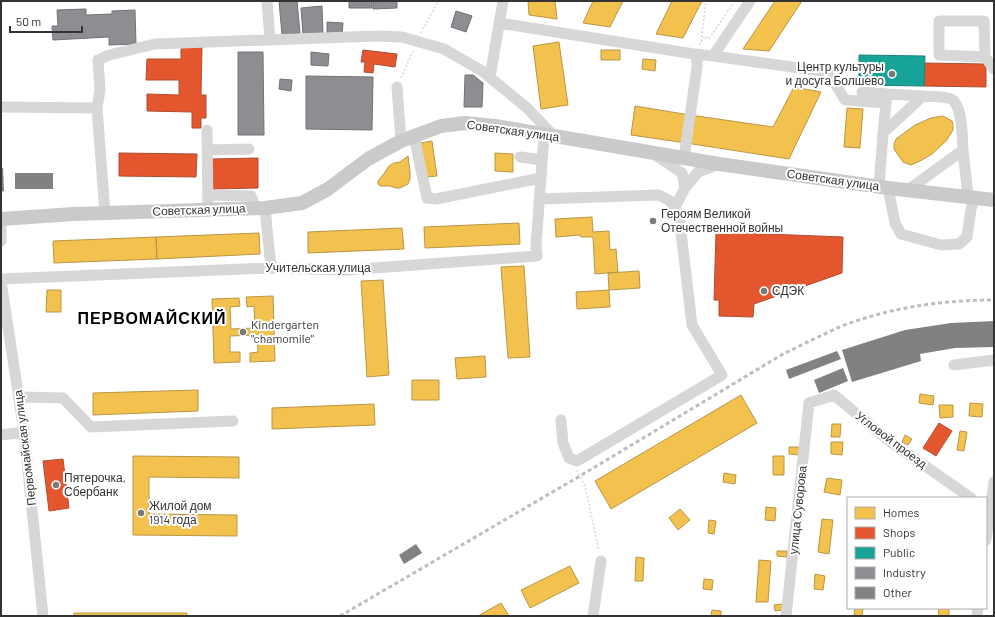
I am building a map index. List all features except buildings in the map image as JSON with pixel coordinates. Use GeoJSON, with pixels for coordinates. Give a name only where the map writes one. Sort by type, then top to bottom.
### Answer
{"type":"FeatureCollection","features":[{"type":"Feature","properties":{"kind":"main road","name":"Советская улица"},"geometry":{"type":"LineString","coordinates":[[1,219],[105,213],[261,208],[302,203],[328,189],[368,159],[407,138],[441,126],[465,123],[495,126],[719,164],[884,187],[994,200]]}},
{"type":"Feature","properties":{"kind":"street"},"geometry":{"type":"LineString","coordinates":[[267,1],[270,40]]}},
{"type":"Feature","properties":{"kind":"street"},"geometry":{"type":"LineString","coordinates":[[490,78],[503,1]]}},
{"type":"Feature","properties":{"kind":"street"},"geometry":{"type":"LineString","coordinates":[[713,56],[750,1]]}},
{"type":"Feature","properties":{"kind":"street"},"geometry":{"type":"LineString","coordinates":[[985,57],[939,55],[940,21],[984,21],[985,57],[994,69]]}},
{"type":"Feature","properties":{"kind":"street"},"geometry":{"type":"LineString","coordinates":[[500,23],[694,54],[828,72],[845,100],[923,96],[947,98],[955,102],[959,110],[963,150],[971,197],[967,237],[958,244],[941,245],[901,234],[895,223],[884,187],[883,133],[886,98]]}},
{"type":"Feature","properties":{"kind":"street"},"geometry":{"type":"LineString","coordinates":[[105,213],[97,108],[100,90],[98,60],[109,55],[155,44],[402,37],[444,49],[482,71],[526,107],[549,136]]}},
{"type":"Feature","properties":{"kind":"street"},"geometry":{"type":"LineString","coordinates":[[684,158],[697,67],[697,61],[694,54]]}},
{"type":"Feature","properties":{"kind":"street"},"geometry":{"type":"LineString","coordinates":[[397,87],[407,138],[427,198],[436,199],[541,178]]}},
{"type":"Feature","properties":{"kind":"street"},"geometry":{"type":"LineString","coordinates":[[862,92],[886,98]]}},
{"type":"Feature","properties":{"kind":"street"},"geometry":{"type":"LineString","coordinates":[[883,133],[923,96]]}},
{"type":"Feature","properties":{"kind":"street"},"geometry":{"type":"LineString","coordinates":[[1,107],[97,108]]}},
{"type":"Feature","properties":{"kind":"street"},"geometry":{"type":"LineString","coordinates":[[207,130],[208,210]]}},
{"type":"Feature","properties":{"kind":"street","name":"Учительская улица"},"geometry":{"type":"LineString","coordinates":[[1,280],[271,268],[347,270],[537,256],[536,246],[542,160],[549,136]]}},
{"type":"Feature","properties":{"kind":"street"},"geometry":{"type":"LineString","coordinates":[[207,150],[249,149]]}},
{"type":"Feature","properties":{"kind":"street"},"geometry":{"type":"LineString","coordinates":[[908,190],[963,150]]}},
{"type":"Feature","properties":{"kind":"street"},"geometry":{"type":"LineString","coordinates":[[653,153],[682,173],[685,188]]}},
{"type":"Feature","properties":{"kind":"street"},"geometry":{"type":"LineString","coordinates":[[520,156],[542,160]]}},
{"type":"Feature","properties":{"kind":"street"},"geometry":{"type":"LineString","coordinates":[[675,208],[685,188],[698,172],[719,164]]}},
{"type":"Feature","properties":{"kind":"street"},"geometry":{"type":"LineString","coordinates":[[208,195],[251,196],[261,208],[271,268]]}},
{"type":"Feature","properties":{"kind":"street"},"geometry":{"type":"LineString","coordinates":[[540,199],[659,195],[670,201],[679,215],[692,325],[722,374],[577,461],[570,458],[563,443],[561,420]]}},
{"type":"Feature","properties":{"kind":"street"},"geometry":{"type":"LineString","coordinates":[[1,219],[1,241]]}},
{"type":"Feature","properties":{"kind":"street","name":"Первомайская улица"},"geometry":{"type":"LineString","coordinates":[[1,280],[20,397],[43,616]]}},
{"type":"Feature","properties":{"kind":"street"},"geometry":{"type":"LineString","coordinates":[[954,365],[994,360]]}},
{"type":"Feature","properties":{"kind":"street","name":"Угловой проезд"},"geometry":{"type":"LineString","coordinates":[[809,403],[834,395],[888,440],[970,497]]}},
{"type":"Feature","properties":{"kind":"street"},"geometry":{"type":"LineString","coordinates":[[20,397],[63,398],[91,427],[233,421]]}},
{"type":"Feature","properties":{"kind":"street","name":"улица Суворова"},"geometry":{"type":"LineString","coordinates":[[786,616],[809,403]]}},
{"type":"Feature","properties":{"kind":"street"},"geometry":{"type":"LineString","coordinates":[[1,435],[24,432]]}},
{"type":"Feature","properties":{"kind":"street"},"geometry":{"type":"LineString","coordinates":[[987,533],[994,482]]}},
{"type":"Feature","properties":{"kind":"street"},"geometry":{"type":"LineString","coordinates":[[593,616],[601,561]]}},
{"type":"Feature","properties":{"kind":"path"},"geometry":{"type":"LineString","coordinates":[[700,43],[706,1]]}},
{"type":"Feature","properties":{"kind":"path"},"geometry":{"type":"LineString","coordinates":[[694,54],[704,36],[709,39],[732,5],[736,6]]}},
{"type":"Feature","properties":{"kind":"path"},"geometry":{"type":"LineString","coordinates":[[580,476],[585,486],[601,561]]}},
{"type":"Feature","properties":{"kind":"railway"},"geometry":{"type":"LineString","coordinates":[[340,616],[580,476],[783,354],[847,324],[883,313],[938,303],[994,300]]}},
{"type":"Feature","properties":{"kind":"place","name":"Центр культуры и досуга Болшево"},"geometry":{"type":"Point","coordinates":[892,74]}},
{"type":"Feature","properties":{"kind":"place","name":"Героям Великой Отечественной войны"},"geometry":{"type":"Point","coordinates":[653,221]}},
{"type":"Feature","properties":{"kind":"place","name":"СДЭК"},"geometry":{"type":"Point","coordinates":[764,291]}},
{"type":"Feature","properties":{"kind":"place","name":"Kindergarten \"chamomile\""},"geometry":{"type":"Point","coordinates":[243,332]}},
{"type":"Feature","properties":{"kind":"place","name":"Пятерочка, Сбербанк"},"geometry":{"type":"Point","coordinates":[56,485]}},
{"type":"Feature","properties":{"kind":"place","name":"Жилой дом 1914 года"},"geometry":{"type":"Point","coordinates":[141,513]}},
{"type":"Feature","properties":{"kind":"district","name":"ПЕРВОМАЙСКИЙ"},"geometry":{"type":"Point","coordinates":[152,318]}}]}
